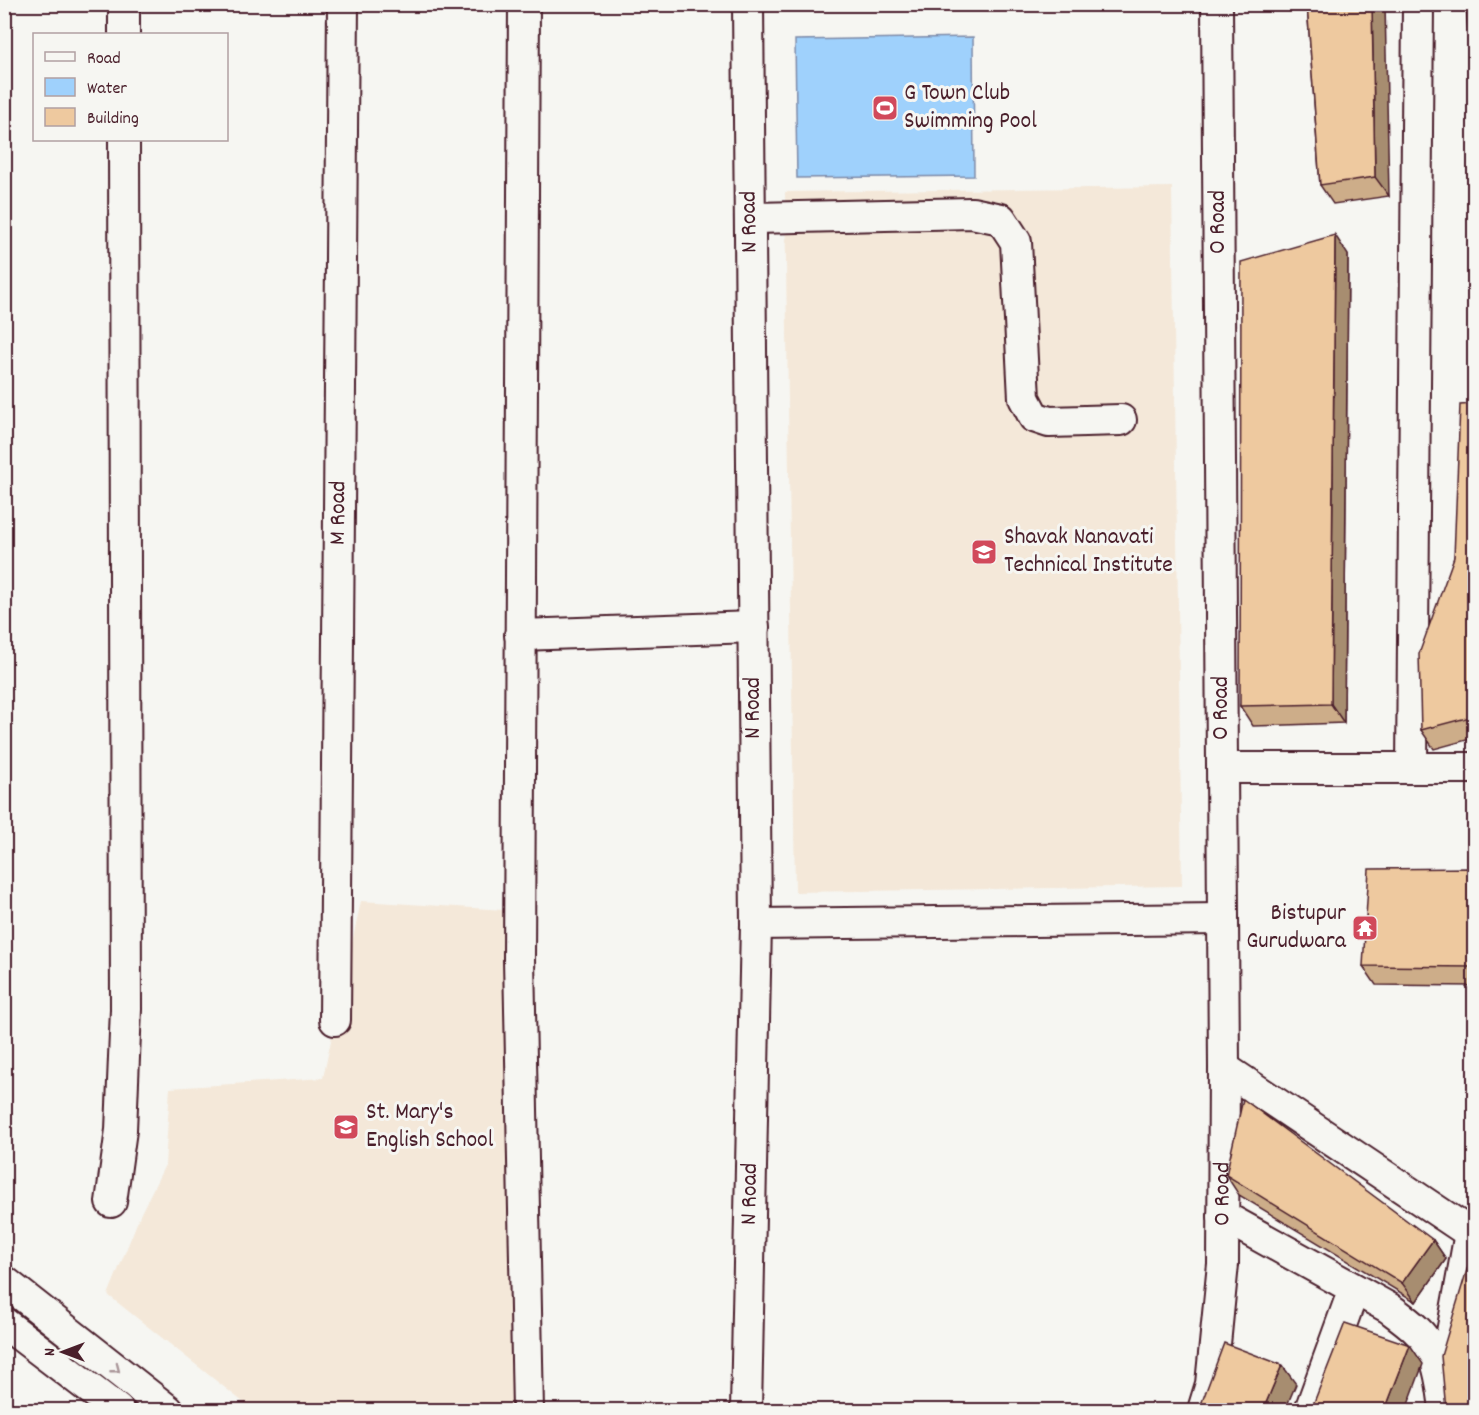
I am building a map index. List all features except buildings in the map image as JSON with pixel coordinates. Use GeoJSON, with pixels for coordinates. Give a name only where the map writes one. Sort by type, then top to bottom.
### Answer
{"type":"FeatureCollection","features":[{"type":"Feature","properties":{"kind":"street"},"geometry":{"type":"LineString","coordinates":[[124,4],[124,33]]}},
{"type":"Feature","properties":{"kind":"street","name":"M Road"},"geometry":{"type":"LineString","coordinates":[[335,1020],[343,4]]}},
{"type":"Feature","properties":{"kind":"street"},"geometry":{"type":"LineString","coordinates":[[524,4],[519,959],[528,1410]]}},
{"type":"Feature","properties":{"kind":"street","name":"N Road"},"geometry":{"type":"LineString","coordinates":[[746,1410],[756,924],[748,4]]}},
{"type":"Feature","properties":{"kind":"street","name":"O Road"},"geometry":{"type":"LineString","coordinates":[[1203,1410],[1211,1384],[1222,1264],[1223,1216],[1224,919],[1217,4]]}},
{"type":"Feature","properties":{"kind":"street"},"geometry":{"type":"LineString","coordinates":[[1412,768],[1418,4]]}},
{"type":"Feature","properties":{"kind":"street"},"geometry":{"type":"LineString","coordinates":[[111,1202],[121,1130],[126,1009],[124,141]]}},
{"type":"Feature","properties":{"kind":"street"},"geometry":{"type":"LineString","coordinates":[[750,218],[972,213],[1001,219],[1016,242],[1024,398],[1034,417],[1048,422],[1121,420]]}},
{"type":"Feature","properties":{"kind":"street"},"geometry":{"type":"LineString","coordinates":[[520,635],[754,627]]}},
{"type":"Feature","properties":{"kind":"street"},"geometry":{"type":"LineString","coordinates":[[1222,768],[1474,768]]}},
{"type":"Feature","properties":{"kind":"street"},"geometry":{"type":"LineString","coordinates":[[756,924],[1224,919]]}},
{"type":"Feature","properties":{"kind":"street"},"geometry":{"type":"LineString","coordinates":[[1224,1068],[1472,1233],[1440,1403]]}},
{"type":"Feature","properties":{"kind":"street"},"geometry":{"type":"LineString","coordinates":[[1223,1216],[1389,1308],[1413,1326],[1432,1351],[1440,1403]]}},
{"type":"Feature","properties":{"kind":"street"},"geometry":{"type":"LineString","coordinates":[[4,1281],[168,1410]]}},
{"type":"Feature","properties":{"kind":"street"},"geometry":{"type":"LineString","coordinates":[[1310,1410],[1354,1289]]}},
{"type":"Feature","properties":{"kind":"street"},"geometry":{"type":"LineString","coordinates":[[4,1323],[117,1410]]}},
{"type":"Feature","properties":{"kind":"shaded area","name":"Shavak Nanavati Technical Institute"},"geometry":{"type":"Polygon","coordinates":[[[1172,187],[1182,886],[795,892],[785,192],[1172,187]]]}},
{"type":"Feature","properties":{"kind":"shaded area","name":"St. Mary's English School"},"geometry":{"type":"Polygon","coordinates":[[[361,901],[519,911],[532,1410],[253,1410],[108,1295],[141,1213],[165,1165],[170,1088],[323,1078],[361,901]]]}},
{"type":"Feature","properties":{"kind":"water","name":"G Town Club Swimming Pool"},"geometry":{"type":"Polygon","coordinates":[[[973,37],[974,176],[797,178],[795,40],[973,37]]]}},
{"type":"Feature","properties":{"kind":"place","name":"G Town Club Swimming Pool"},"geometry":{"type":"Point","coordinates":[885,108]}},
{"type":"Feature","properties":{"kind":"place","name":"Shavak Nanavati Technical Institute"},"geometry":{"type":"Point","coordinates":[984,552]}},
{"type":"Feature","properties":{"kind":"place","name":"Bistupur Gurudwara"},"geometry":{"type":"Point","coordinates":[1365,928]}},
{"type":"Feature","properties":{"kind":"place","name":"St. Mary's English School"},"geometry":{"type":"Point","coordinates":[346,1127]}}]}
